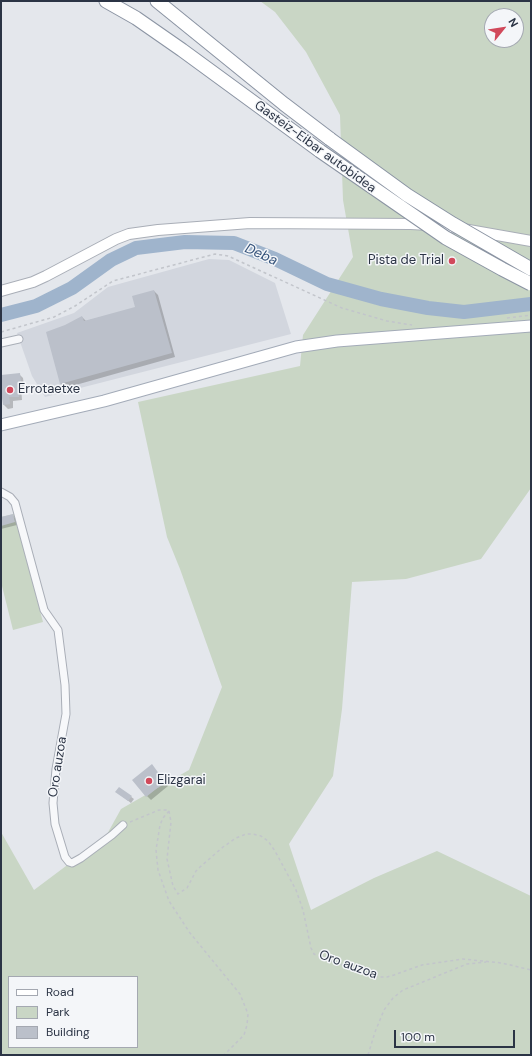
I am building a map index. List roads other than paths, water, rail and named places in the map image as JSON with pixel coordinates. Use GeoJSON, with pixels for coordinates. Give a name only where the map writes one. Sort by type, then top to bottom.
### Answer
{"type":"FeatureCollection","features":[{"type":"Feature","properties":{"kind":"highway","name":"Gasteiz-Eibar autobidea"},"geometry":{"type":"LineString","coordinates":[[106,1],[136,18],[182,50],[320,151],[446,238],[531,284]]}},
{"type":"Feature","properties":{"kind":"highway","name":"Gasteiz-Eibar autobidea"},"geometry":{"type":"LineString","coordinates":[[157,1],[284,104],[407,195],[460,228],[531,268]]}},
{"type":"Feature","properties":{"kind":"main road"},"geometry":{"type":"LineString","coordinates":[[1,425],[104,401],[296,347],[338,341],[531,326]]}},
{"type":"Feature","properties":{"kind":"street"},"geometry":{"type":"LineString","coordinates":[[1,291],[27,284],[46,276],[116,239],[129,234],[158,230],[250,223],[411,224],[446,226],[531,241]]}},
{"type":"Feature","properties":{"kind":"street"},"geometry":{"type":"LineString","coordinates":[[1,343],[19,339]]}},
{"type":"Feature","properties":{"kind":"street","name":"Oro auzoa"},"geometry":{"type":"LineString","coordinates":[[1,492],[10,497],[15,503],[44,610],[58,630],[65,685],[66,714],[56,769],[53,803],[55,824],[65,857],[72,863],[112,835],[123,825]]}},
{"type":"Feature","properties":{"kind":"waterway","name":"Deba"},"geometry":{"type":"LineString","coordinates":[[1,315],[36,306],[72,288],[111,260],[136,248],[185,242],[234,243],[275,259],[327,284],[381,299],[428,308],[464,312],[531,304]]}},
{"type":"Feature","properties":{"kind":"place","name":"Pista de Trial"},"geometry":{"type":"Point","coordinates":[452,261]}},
{"type":"Feature","properties":{"kind":"place","name":"Errotaetxe"},"geometry":{"type":"Point","coordinates":[10,390]}},
{"type":"Feature","properties":{"kind":"place","name":"Elizgarai"},"geometry":{"type":"Point","coordinates":[149,781]}}]}
